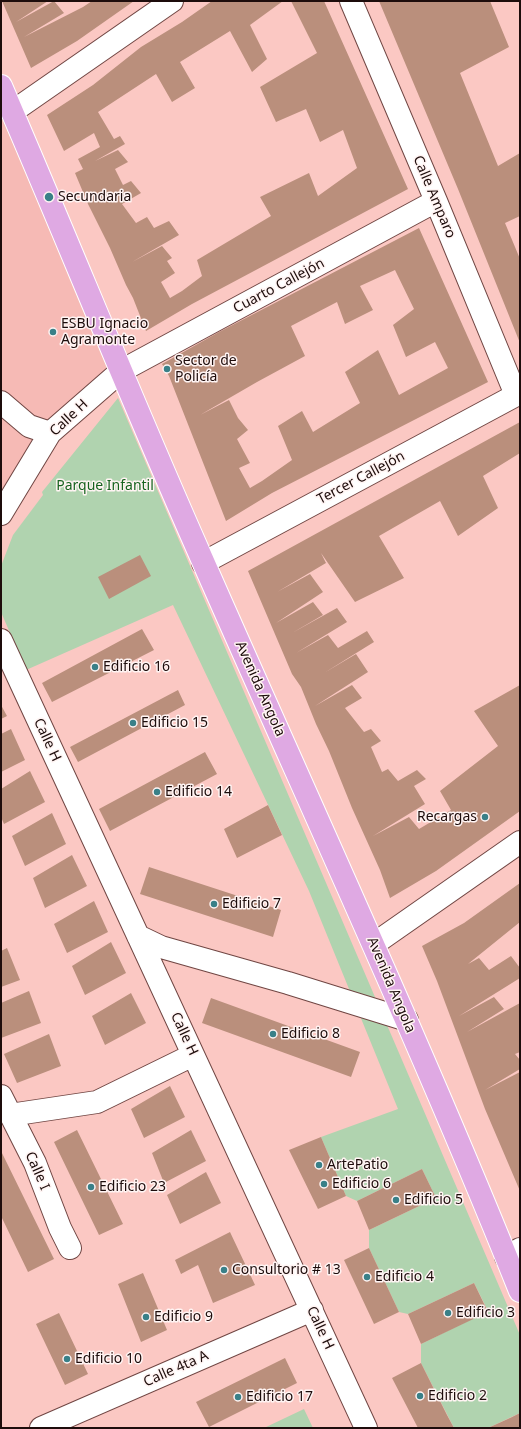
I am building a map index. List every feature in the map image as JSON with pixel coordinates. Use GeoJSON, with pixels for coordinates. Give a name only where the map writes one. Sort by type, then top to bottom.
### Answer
{"type":"FeatureCollection","features":[{"type":"Feature","properties":{"kind":"main road","name":"Avenida Angola"},"geometry":{"type":"LineString","coordinates":[[1,86],[203,563],[407,1020],[513,1253],[520,1291]]}},
{"type":"Feature","properties":{"kind":"street"},"geometry":{"type":"LineString","coordinates":[[12,112],[172,1]]}},
{"type":"Feature","properties":{"kind":"street","name":"Calle Amparo"},"geometry":{"type":"LineString","coordinates":[[351,1],[518,394]]}},
{"type":"Feature","properties":{"kind":"street","name":"Cuarto Callejón"},"geometry":{"type":"LineString","coordinates":[[121,371],[436,201]]}},
{"type":"Feature","properties":{"kind":"street","name":"Calle H"},"geometry":{"type":"LineString","coordinates":[[1,514],[50,433],[121,371]]}},
{"type":"Feature","properties":{"kind":"street","name":"Tercer Callejón"},"geometry":{"type":"LineString","coordinates":[[203,563],[518,394]]}},
{"type":"Feature","properties":{"kind":"street"},"geometry":{"type":"LineString","coordinates":[[1,402],[29,426],[50,433]]}},
{"type":"Feature","properties":{"kind":"street","name":"Calle H"},"geometry":{"type":"LineString","coordinates":[[1,640],[366,1428]]}},
{"type":"Feature","properties":{"kind":"street"},"geometry":{"type":"LineString","coordinates":[[374,944],[520,842]]}},
{"type":"Feature","properties":{"kind":"street"},"geometry":{"type":"LineString","coordinates":[[138,936],[161,947],[354,1002],[407,1020]]}},
{"type":"Feature","properties":{"kind":"street"},"geometry":{"type":"LineString","coordinates":[[5,1106],[97,1102],[193,1055]]}},
{"type":"Feature","properties":{"kind":"street","name":"Calle I"},"geometry":{"type":"LineString","coordinates":[[5,1106],[34,1163],[60,1228],[70,1248]]}},
{"type":"Feature","properties":{"kind":"street","name":"Calle 4ta A"},"geometry":{"type":"LineString","coordinates":[[41,1428],[312,1310]]}},
{"type":"Feature","properties":{"kind":"shaded area","name":"ESBU Ignacio Agramonte"},"geometry":{"type":"Polygon","coordinates":[[[1,82],[121,371],[50,433],[1,513],[1,82]]]}},
{"type":"Feature","properties":{"kind":"green space","name":"Parque Infantil"},"geometry":{"type":"Polygon","coordinates":[[[118,398],[520,1335],[520,1413],[488,1428],[454,1428],[421,1363],[421,1344],[488,1311],[474,1283],[408,1314],[399,1312],[369,1248],[369,1230],[436,1198],[422,1169],[357,1201],[346,1196],[321,1137],[398,1109],[309,891],[173,605],[26,670],[1,612],[1,566],[13,535],[43,495],[42,492],[118,398]]]}},
{"type":"Feature","properties":{"kind":"green space"},"geometry":{"type":"Polygon","coordinates":[[[304,1409],[313,1428],[264,1428],[304,1409]]]}},
{"type":"Feature","properties":{"kind":"building"},"geometry":{"type":"Polygon","coordinates":[[[2,1],[48,1],[16,22],[54,1],[64,13],[24,37],[92,1],[134,1],[77,41],[31,68],[2,1]]]}},
{"type":"Feature","properties":{"kind":"building"},"geometry":{"type":"Polygon","coordinates":[[[212,1],[283,1],[250,25],[267,59],[252,72],[230,31],[180,62],[195,88],[172,102],[156,74],[98,112],[114,139],[120,136],[125,144],[95,161],[118,150],[128,162],[115,169],[123,185],[131,181],[141,193],[122,204],[136,223],[147,217],[154,228],[169,221],[179,235],[132,262],[162,246],[172,258],[167,261],[175,273],[161,282],[170,298],[202,276],[197,260],[271,216],[260,197],[309,173],[318,196],[357,168],[343,130],[320,142],[306,109],[276,122],[260,87],[317,53],[291,1],[324,1],[408,189],[192,304],[146,331],[133,298],[88,204],[75,173],[83,169],[78,159],[100,147],[94,133],[64,151],[47,115],[93,85],[141,47],[182,22],[212,1]]]}},
{"type":"Feature","properties":{"kind":"building"},"geometry":{"type":"Polygon","coordinates":[[[379,1],[490,1],[509,47],[460,73],[498,166],[520,153],[520,216],[505,223],[520,259],[520,343],[458,189],[379,1]]]}},
{"type":"Feature","properties":{"kind":"building"},"geometry":{"type":"Polygon","coordinates":[[[419,228],[488,382],[272,493],[226,521],[169,376],[162,364],[219,332],[419,228]],[[395,270],[360,286],[373,310],[345,324],[337,302],[291,326],[305,356],[200,415],[229,400],[238,418],[248,430],[237,439],[250,463],[239,468],[250,488],[292,460],[278,426],[302,411],[313,432],[360,403],[345,372],[378,350],[399,395],[448,368],[435,342],[406,357],[393,325],[414,309],[395,270]]]}},
{"type":"Feature","properties":{"kind":"building"},"geometry":{"type":"Polygon","coordinates":[[[520,422],[520,453],[483,476],[498,508],[458,536],[440,501],[379,536],[404,578],[355,602],[321,553],[326,563],[277,592],[310,574],[323,592],[276,623],[313,602],[323,615],[292,633],[337,608],[347,622],[296,653],[328,635],[338,648],[367,631],[374,642],[324,673],[356,654],[368,672],[315,706],[352,685],[362,698],[345,708],[364,732],[371,729],[381,741],[371,747],[382,772],[388,769],[398,781],[417,770],[426,779],[414,786],[425,804],[373,836],[409,817],[419,829],[451,810],[440,791],[498,746],[474,711],[520,685],[520,811],[436,871],[390,898],[380,870],[352,808],[329,751],[301,687],[292,674],[248,571],[520,422]]]}},
{"type":"Feature","properties":{"kind":"building"},"geometry":{"type":"Polygon","coordinates":[[[140,555],[151,576],[109,599],[98,577],[140,555]]]}},
{"type":"Feature","properties":{"kind":"building","name":"Edificio 16"},"geometry":{"type":"Polygon","coordinates":[[[142,629],[154,650],[52,702],[42,683],[142,629]]]}},
{"type":"Feature","properties":{"kind":"building","name":"Edificio 15"},"geometry":{"type":"Polygon","coordinates":[[[178,690],[185,705],[78,762],[70,747],[178,690]]]}},
{"type":"Feature","properties":{"kind":"building"},"geometry":{"type":"Polygon","coordinates":[[[1,705],[7,716],[1,719],[1,705]]]}},
{"type":"Feature","properties":{"kind":"building"},"geometry":{"type":"Polygon","coordinates":[[[11,729],[25,760],[1,772],[1,734],[11,729]]]}},
{"type":"Feature","properties":{"kind":"building","name":"Edificio 14"},"geometry":{"type":"Polygon","coordinates":[[[205,752],[217,774],[110,831],[99,809],[205,752]]]}},
{"type":"Feature","properties":{"kind":"building"},"geometry":{"type":"Polygon","coordinates":[[[30,771],[45,802],[4,824],[1,817],[1,789],[30,771]]]}},
{"type":"Feature","properties":{"kind":"building"},"geometry":{"type":"Polygon","coordinates":[[[268,805],[282,835],[237,858],[224,829],[268,805]]]}},
{"type":"Feature","properties":{"kind":"building"},"geometry":{"type":"Polygon","coordinates":[[[52,813],[66,844],[25,866],[12,836],[52,813]]]}},
{"type":"Feature","properties":{"kind":"building"},"geometry":{"type":"Polygon","coordinates":[[[72,855],[87,886],[45,908],[33,878],[72,855]]]}},
{"type":"Feature","properties":{"kind":"building","name":"Edificio 7"},"geometry":{"type":"Polygon","coordinates":[[[149,867],[281,910],[273,937],[140,894],[149,867]]]}},
{"type":"Feature","properties":{"kind":"building"},"geometry":{"type":"Polygon","coordinates":[[[520,883],[520,922],[468,964],[479,958],[489,970],[511,956],[520,968],[520,978],[459,1016],[494,997],[504,1009],[467,1032],[520,1003],[520,1052],[515,1054],[520,1060],[520,1069],[485,1090],[520,1072],[520,1191],[485,1109],[437,981],[422,946],[464,923],[520,883]]]}},
{"type":"Feature","properties":{"kind":"building"},"geometry":{"type":"Polygon","coordinates":[[[94,901],[108,932],[67,953],[54,924],[94,901]]]}},
{"type":"Feature","properties":{"kind":"building"},"geometry":{"type":"Polygon","coordinates":[[[111,942],[126,973],[85,995],[72,966],[111,942]]]}},
{"type":"Feature","properties":{"kind":"building"},"geometry":{"type":"Polygon","coordinates":[[[7,948],[20,980],[1,987],[1,951],[7,948]]]}},
{"type":"Feature","properties":{"kind":"building"},"geometry":{"type":"Polygon","coordinates":[[[29,991],[41,1023],[1,1038],[1,1003],[29,991]]]}},
{"type":"Feature","properties":{"kind":"building"},"geometry":{"type":"Polygon","coordinates":[[[131,993],[146,1023],[105,1045],[92,1016],[131,993]]]}},
{"type":"Feature","properties":{"kind":"building","name":"Edificio 8"},"geometry":{"type":"Polygon","coordinates":[[[211,998],[360,1052],[351,1077],[202,1023],[211,998]]]}},
{"type":"Feature","properties":{"kind":"building"},"geometry":{"type":"Polygon","coordinates":[[[49,1034],[61,1066],[17,1083],[4,1054],[49,1034]]]}},
{"type":"Feature","properties":{"kind":"building"},"geometry":{"type":"Polygon","coordinates":[[[170,1086],[185,1117],[144,1138],[131,1109],[170,1086]]]}},
{"type":"Feature","properties":{"kind":"building","name":"Edificio 23"},"geometry":{"type":"Polygon","coordinates":[[[77,1130],[123,1224],[99,1235],[54,1142],[77,1130]]]}},
{"type":"Feature","properties":{"kind":"building"},"geometry":{"type":"Polygon","coordinates":[[[191,1130],[206,1161],[164,1183],[152,1153],[191,1130]]]}},
{"type":"Feature","properties":{"kind":"building","name":"Edificio 6"},"geometry":{"type":"Polygon","coordinates":[[[321,1137],[346,1196],[318,1209],[289,1150],[321,1137]]]}},
{"type":"Feature","properties":{"kind":"building"},"geometry":{"type":"Polygon","coordinates":[[[1,1151],[54,1259],[28,1272],[1,1216],[1,1151]]]}},
{"type":"Feature","properties":{"kind":"building","name":"Edificio 5"},"geometry":{"type":"Polygon","coordinates":[[[422,1169],[436,1198],[369,1230],[357,1201],[422,1169]]]}},
{"type":"Feature","properties":{"kind":"building"},"geometry":{"type":"Polygon","coordinates":[[[206,1172],[221,1203],[180,1224],[167,1195],[206,1172]]]}},
{"type":"Feature","properties":{"kind":"building","name":"Consultorio # 13"},"geometry":{"type":"Polygon","coordinates":[[[230,1232],[255,1285],[213,1303],[198,1265],[181,1274],[175,1260],[230,1232]]]}},
{"type":"Feature","properties":{"kind":"building","name":"Edificio 4"},"geometry":{"type":"Polygon","coordinates":[[[369,1248],[399,1312],[374,1324],[344,1260],[369,1248]]]}},
{"type":"Feature","properties":{"kind":"building","name":"Edificio 9"},"geometry":{"type":"Polygon","coordinates":[[[143,1273],[167,1330],[141,1342],[118,1284],[143,1273]]]}},
{"type":"Feature","properties":{"kind":"building","name":"Edificio 3"},"geometry":{"type":"Polygon","coordinates":[[[474,1283],[488,1312],[421,1344],[408,1314],[474,1283]]]}},
{"type":"Feature","properties":{"kind":"building","name":"Edificio 10"},"geometry":{"type":"Polygon","coordinates":[[[59,1313],[88,1374],[65,1385],[36,1324],[59,1313]]]}},
{"type":"Feature","properties":{"kind":"building","name":"Edificio 17"},"geometry":{"type":"Polygon","coordinates":[[[285,1358],[297,1383],[209,1427],[196,1402],[285,1358]]]}},
{"type":"Feature","properties":{"kind":"building","name":"Edificio 2"},"geometry":{"type":"Polygon","coordinates":[[[421,1363],[454,1428],[418,1428],[392,1378],[421,1363]]]}},
{"type":"Feature","properties":{"kind":"building"},"geometry":{"type":"Polygon","coordinates":[[[520,1413],[520,1428],[488,1428],[510,1418],[520,1413]]]}},
{"type":"Feature","properties":{"kind":"place","name":"Secundaria"},"geometry":{"type":"Point","coordinates":[49,197]}},
{"type":"Feature","properties":{"kind":"place","name":"ESBU Ignacio Agramonte"},"geometry":{"type":"Point","coordinates":[53,332]}},
{"type":"Feature","properties":{"kind":"place","name":"Sector de Policía"},"geometry":{"type":"Point","coordinates":[167,369]}},
{"type":"Feature","properties":{"kind":"place","name":"Edificio 16"},"geometry":{"type":"Point","coordinates":[95,667]}},
{"type":"Feature","properties":{"kind":"place","name":"Edificio 15"},"geometry":{"type":"Point","coordinates":[133,723]}},
{"type":"Feature","properties":{"kind":"place","name":"Edificio 14"},"geometry":{"type":"Point","coordinates":[157,792]}},
{"type":"Feature","properties":{"kind":"place","name":"Recargas"},"geometry":{"type":"Point","coordinates":[485,817]}},
{"type":"Feature","properties":{"kind":"place","name":"Edificio 7"},"geometry":{"type":"Point","coordinates":[214,904]}},
{"type":"Feature","properties":{"kind":"place","name":"Edificio 8"},"geometry":{"type":"Point","coordinates":[273,1034]}},
{"type":"Feature","properties":{"kind":"place","name":"ArtePatio"},"geometry":{"type":"Point","coordinates":[319,1165]}},
{"type":"Feature","properties":{"kind":"place","name":"Edificio 6"},"geometry":{"type":"Point","coordinates":[324,1184]}},
{"type":"Feature","properties":{"kind":"place","name":"Edificio 23"},"geometry":{"type":"Point","coordinates":[91,1187]}},
{"type":"Feature","properties":{"kind":"place","name":"Edificio 5"},"geometry":{"type":"Point","coordinates":[396,1200]}},
{"type":"Feature","properties":{"kind":"place","name":"Consultorio # 13"},"geometry":{"type":"Point","coordinates":[224,1270]}},
{"type":"Feature","properties":{"kind":"place","name":"Edificio 4"},"geometry":{"type":"Point","coordinates":[367,1277]}},
{"type":"Feature","properties":{"kind":"place","name":"Edificio 3"},"geometry":{"type":"Point","coordinates":[448,1313]}},
{"type":"Feature","properties":{"kind":"place","name":"Edificio 9"},"geometry":{"type":"Point","coordinates":[146,1317]}},
{"type":"Feature","properties":{"kind":"place","name":"Edificio 10"},"geometry":{"type":"Point","coordinates":[67,1359]}},
{"type":"Feature","properties":{"kind":"place","name":"Edificio 2"},"geometry":{"type":"Point","coordinates":[420,1396]}},
{"type":"Feature","properties":{"kind":"place","name":"Edificio 17"},"geometry":{"type":"Point","coordinates":[238,1397]}}]}
